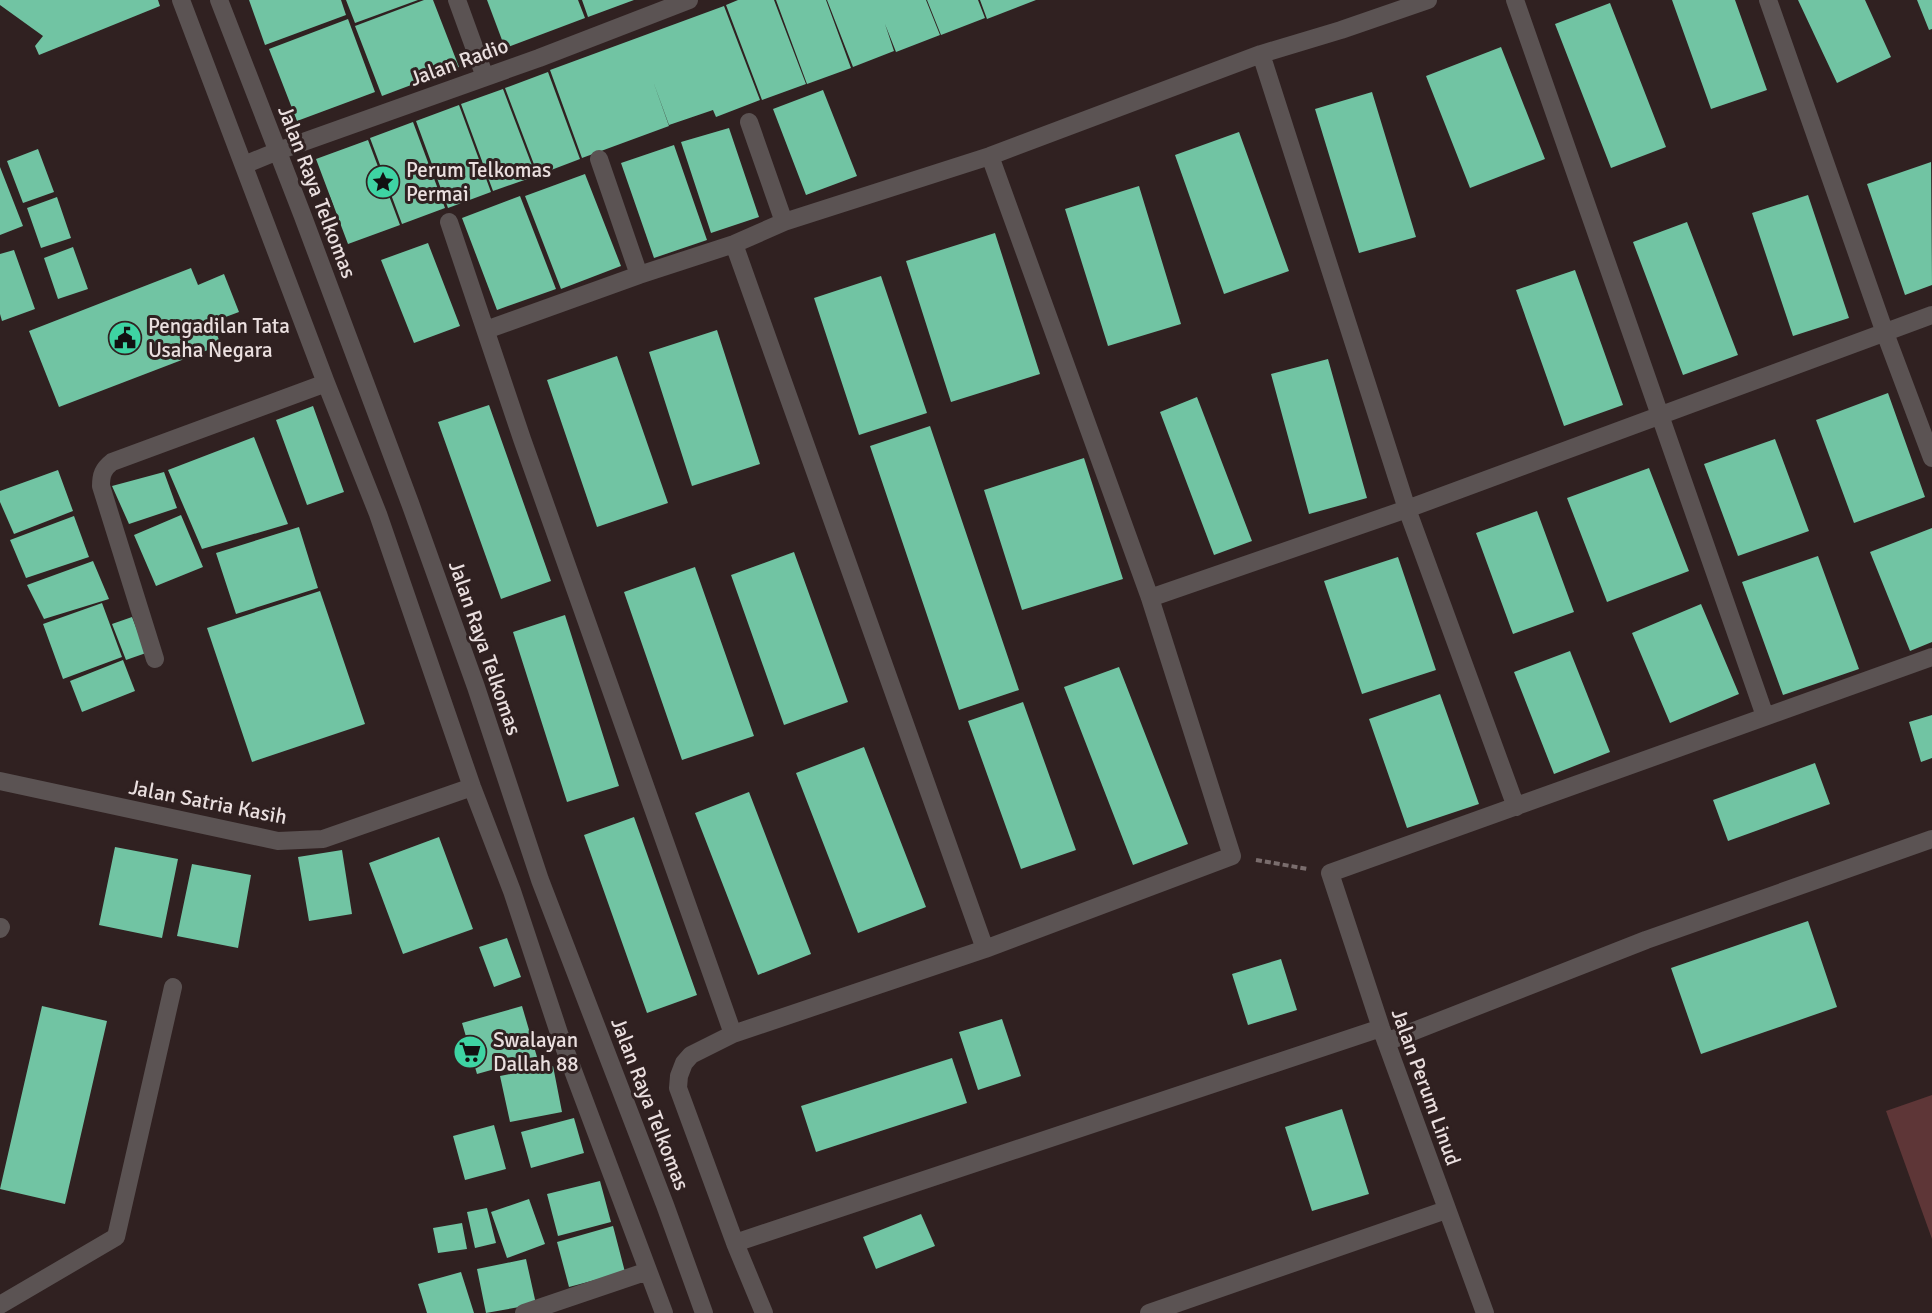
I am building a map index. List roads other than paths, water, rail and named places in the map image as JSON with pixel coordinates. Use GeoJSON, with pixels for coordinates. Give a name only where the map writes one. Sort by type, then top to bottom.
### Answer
{"type":"FeatureCollection","features":[{"type":"Feature","properties":{"kind":"street"},"geometry":{"type":"LineString","coordinates":[[182,0],[326,383],[378,514],[472,787],[512,891],[560,1036],[664,1313]]}},
{"type":"Feature","properties":{"kind":"street","name":"Jalan Raya Telkomas"},"geometry":{"type":"LineString","coordinates":[[219,0],[410,503],[476,687],[540,880],[704,1313]]}},
{"type":"Feature","properties":{"kind":"street"},"geometry":{"type":"LineString","coordinates":[[457,0],[485,77]]}},
{"type":"Feature","properties":{"kind":"street","name":"Jalan Radio"},"geometry":{"type":"LineString","coordinates":[[244,165],[689,0]]}},
{"type":"Feature","properties":{"kind":"street"},"geometry":{"type":"LineString","coordinates":[[486,330],[639,275],[734,244],[784,222],[990,156],[1261,54],[1428,0]]}},
{"type":"Feature","properties":{"kind":"street"},"geometry":{"type":"LineString","coordinates":[[1515,0],[1765,716]]}},
{"type":"Feature","properties":{"kind":"street"},"geometry":{"type":"LineString","coordinates":[[1768,0],[1885,333],[1932,458]]}},
{"type":"Feature","properties":{"kind":"street"},"geometry":{"type":"LineString","coordinates":[[1261,54],[1407,509],[1516,807],[1932,657]]}},
{"type":"Feature","properties":{"kind":"street"},"geometry":{"type":"LineString","coordinates":[[749,122],[784,222]]}},
{"type":"Feature","properties":{"kind":"street"},"geometry":{"type":"LineString","coordinates":[[764,1313],[735,1243],[678,1088],[679,1076],[684,1063],[692,1055],[733,1034],[985,949],[1232,856],[1150,598],[990,156]]}},
{"type":"Feature","properties":{"kind":"street"},"geometry":{"type":"LineString","coordinates":[[599,159],[639,275]]}},
{"type":"Feature","properties":{"kind":"street"},"geometry":{"type":"LineString","coordinates":[[449,222],[526,450],[733,1034]]}},
{"type":"Feature","properties":{"kind":"street"},"geometry":{"type":"LineString","coordinates":[[734,244],[985,949]]}},
{"type":"Feature","properties":{"kind":"street"},"geometry":{"type":"LineString","coordinates":[[1150,598],[1407,509],[1932,315]]}},
{"type":"Feature","properties":{"kind":"street"},"geometry":{"type":"LineString","coordinates":[[155,659],[101,486],[101,476],[106,467],[112,462],[326,383]]}},
{"type":"Feature","properties":{"kind":"street"},"geometry":{"type":"LineString","coordinates":[[378,514],[410,503]]}},
{"type":"Feature","properties":{"kind":"street","name":"Jalan Satria Kasih"},"geometry":{"type":"LineString","coordinates":[[0,781],[278,841],[322,839],[472,787]]}},
{"type":"Feature","properties":{"kind":"street","name":"Jalan Perum Linud"},"geometry":{"type":"LineString","coordinates":[[1485,1313],[1383,1035],[1330,873],[1516,807]]}},
{"type":"Feature","properties":{"kind":"street"},"geometry":{"type":"LineString","coordinates":[[735,1243],[1383,1035],[1932,839]]}},
{"type":"Feature","properties":{"kind":"street"},"geometry":{"type":"LineString","coordinates":[[512,891],[540,880]]}},
{"type":"Feature","properties":{"kind":"street"},"geometry":{"type":"LineString","coordinates":[[0,1305],[116,1237],[173,987]]}},
{"type":"Feature","properties":{"kind":"street"},"geometry":{"type":"LineString","coordinates":[[1149,1313],[1446,1210]]}},
{"type":"Feature","properties":{"kind":"street"},"geometry":{"type":"LineString","coordinates":[[524,1313],[648,1271]]}},
{"type":"Feature","properties":{"kind":"place","name":"Perum Telkomas Permai"},"geometry":{"type":"Point","coordinates":[383,182]}},
{"type":"Feature","properties":{"kind":"place","name":"Pengadilan Tata Usaha Negara"},"geometry":{"type":"Point","coordinates":[125,338]}},
{"type":"Feature","properties":{"kind":"place","name":"Swalayan Dallah 88"},"geometry":{"type":"Point","coordinates":[470,1052]}}]}
